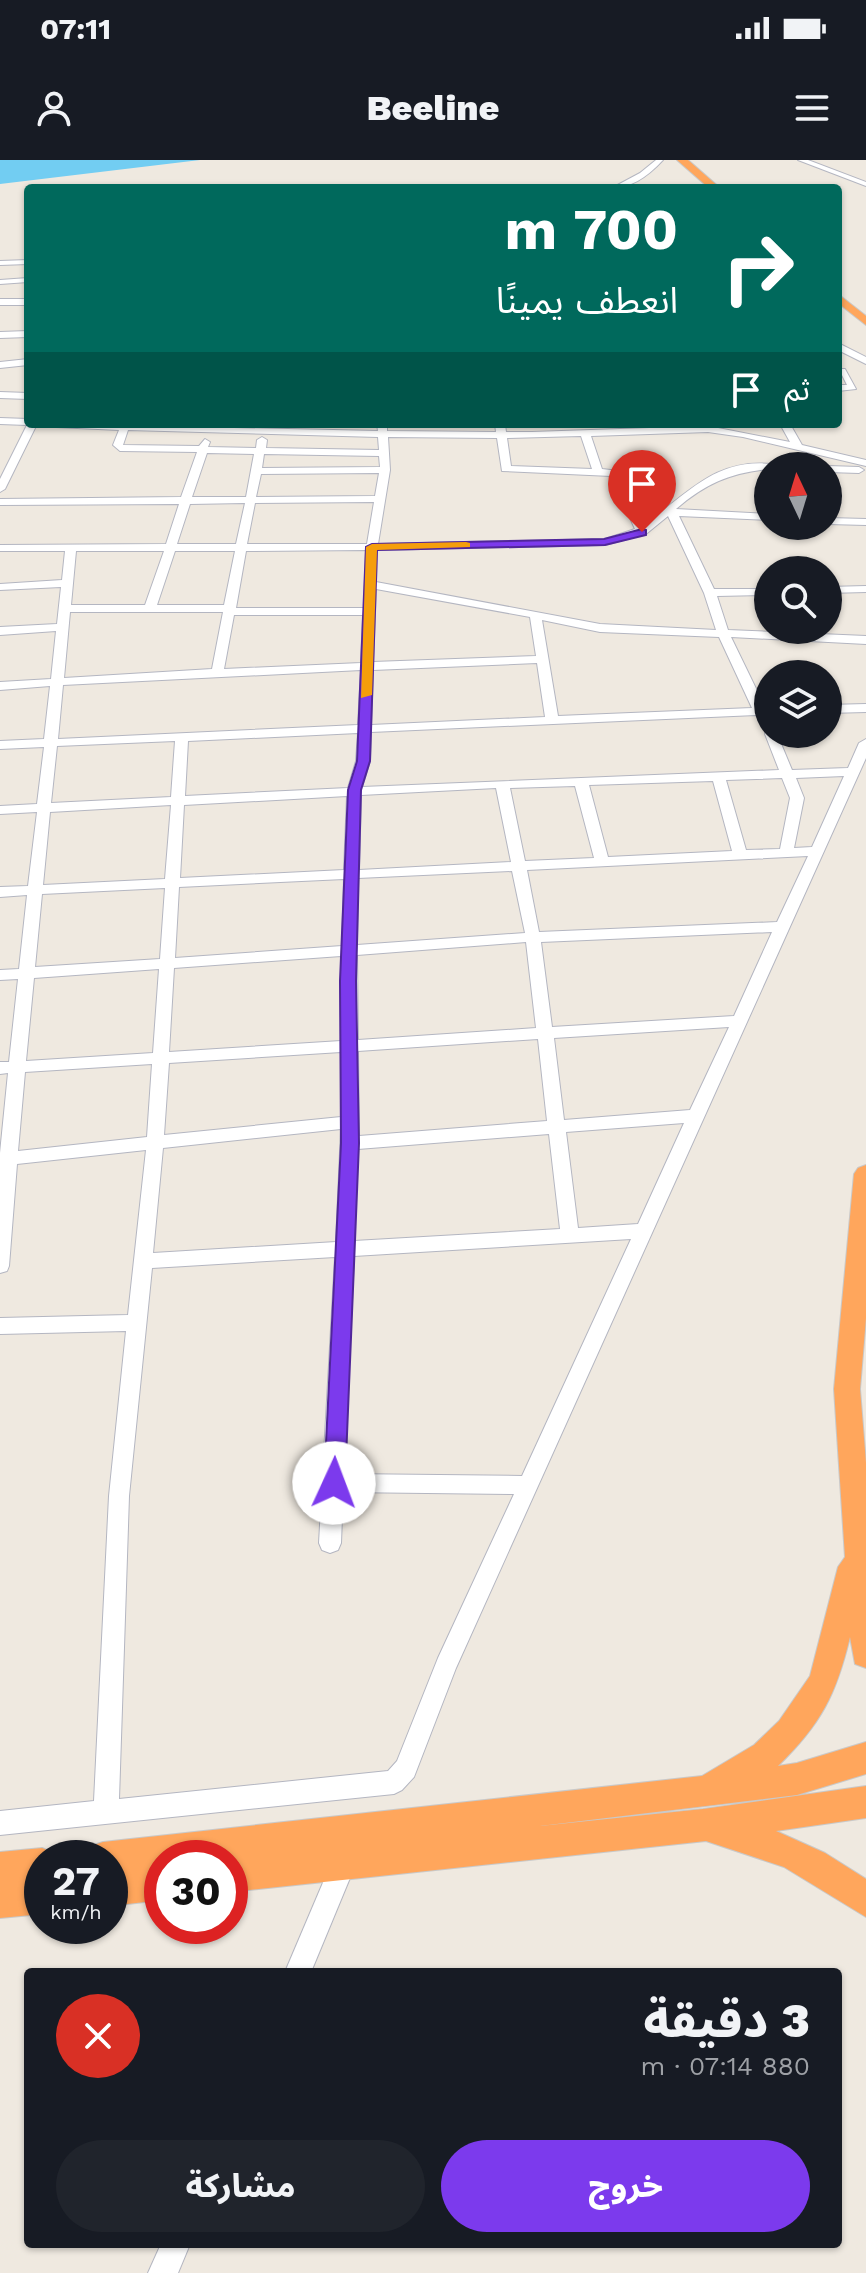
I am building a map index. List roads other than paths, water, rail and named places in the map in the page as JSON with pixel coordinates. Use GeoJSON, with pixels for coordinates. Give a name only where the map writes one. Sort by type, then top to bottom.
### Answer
{"type":"FeatureCollection","features":[{"type":"Feature","properties":{"kind":"highway"},"geometry":{"type":"LineString","coordinates":[[682,160],[710,184]]}},
{"type":"Feature","properties":{"kind":"highway"},"geometry":{"type":"LineString","coordinates":[[842,301],[866,322]]}},
{"type":"Feature","properties":{"kind":"highway"},"geometry":{"type":"LineString","coordinates":[[866,1174],[847,1389],[866,1654]]}},
{"type":"Feature","properties":{"kind":"highway"},"geometry":{"type":"LineString","coordinates":[[701,1792],[765,1756],[790,1732],[824,1682],[857,1541]]}},
{"type":"Feature","properties":{"kind":"highway"},"geometry":{"type":"LineString","coordinates":[[128,1855],[701,1792],[797,1779],[866,1758]]}},
{"type":"Feature","properties":{"kind":"highway"},"geometry":{"type":"LineString","coordinates":[[248,1873],[703,1825],[866,1802]]}},
{"type":"Feature","properties":{"kind":"highway"},"geometry":{"type":"LineString","coordinates":[[703,1825],[767,1841],[824,1868],[866,1900]]}},
{"type":"Feature","properties":{"kind":"highway"},"geometry":{"type":"LineString","coordinates":[[0,1869],[24,1867]]}},
{"type":"Feature","properties":{"kind":"highway"},"geometry":{"type":"LineString","coordinates":[[0,1901],[24,1899]]}},
{"type":"Feature","properties":{"kind":"street"},"geometry":{"type":"LineString","coordinates":[[624,184],[643,175],[660,160]]}},
{"type":"Feature","properties":{"kind":"street"},"geometry":{"type":"LineString","coordinates":[[801,160],[866,184]]}},
{"type":"Feature","properties":{"kind":"street"},"geometry":{"type":"LineString","coordinates":[[0,263],[24,262]]}},
{"type":"Feature","properties":{"kind":"street"},"geometry":{"type":"LineString","coordinates":[[0,282],[24,280]]}},
{"type":"Feature","properties":{"kind":"street"},"geometry":{"type":"LineString","coordinates":[[0,302],[24,302]]}},
{"type":"Feature","properties":{"kind":"street"},"geometry":{"type":"LineString","coordinates":[[0,335],[24,334]]}},
{"type":"Feature","properties":{"kind":"street"},"geometry":{"type":"LineString","coordinates":[[842,348],[866,361]]}},
{"type":"Feature","properties":{"kind":"street"},"geometry":{"type":"LineString","coordinates":[[0,365],[24,362]]}},
{"type":"Feature","properties":{"kind":"street"},"geometry":{"type":"LineString","coordinates":[[842,371],[866,370]]}},
{"type":"Feature","properties":{"kind":"street"},"geometry":{"type":"LineString","coordinates":[[842,373],[853,386],[842,387]]}},
{"type":"Feature","properties":{"kind":"street"},"geometry":{"type":"LineString","coordinates":[[0,395],[24,396]]}},
{"type":"Feature","properties":{"kind":"street"},"geometry":{"type":"LineString","coordinates":[[0,421],[24,423]]}},
{"type":"Feature","properties":{"kind":"street"},"geometry":{"type":"LineString","coordinates":[[0,489],[28,428]]}},
{"type":"Feature","properties":{"kind":"street"},"geometry":{"type":"LineString","coordinates":[[110,428],[210,428],[263,433],[337,429],[585,429],[603,433],[666,428]]}},
{"type":"Feature","properties":{"kind":"street"},"geometry":{"type":"LineString","coordinates":[[150,609],[210,428]]}},
{"type":"Feature","properties":{"kind":"street"},"geometry":{"type":"LineString","coordinates":[[719,428],[866,463]]}},
{"type":"Feature","properties":{"kind":"street"},"geometry":{"type":"LineString","coordinates":[[787,428],[799,449]]}},
{"type":"Feature","properties":{"kind":"street"},"geometry":{"type":"LineString","coordinates":[[124,429],[118,445],[120,448],[260,451],[386,462]]}},
{"type":"Feature","properties":{"kind":"street"},"geometry":{"type":"LineString","coordinates":[[330,1543],[350,1143],[349,949],[354,790],[363,761],[367,611],[372,547],[386,462],[383,429]]}},
{"type":"Feature","properties":{"kind":"street"},"geometry":{"type":"LineString","coordinates":[[501,429],[506,469],[615,473],[642,532]]}},
{"type":"Feature","properties":{"kind":"street"},"geometry":{"type":"LineString","coordinates":[[585,429],[597,470]]}},
{"type":"Feature","properties":{"kind":"street"},"geometry":{"type":"LineString","coordinates":[[217,673],[263,433]]}},
{"type":"Feature","properties":{"kind":"street"},"geometry":{"type":"LineString","coordinates":[[257,471],[386,462]]}},
{"type":"Feature","properties":{"kind":"street"},"geometry":{"type":"LineString","coordinates":[[0,548],[372,547],[605,542],[642,532],[711,478],[754,467]]}},
{"type":"Feature","properties":{"kind":"street"},"geometry":{"type":"LineString","coordinates":[[842,470],[866,471]]}},
{"type":"Feature","properties":{"kind":"street"},"geometry":{"type":"LineString","coordinates":[[0,502],[381,499]]}},
{"type":"Feature","properties":{"kind":"street"},"geometry":{"type":"LineString","coordinates":[[669,512],[754,516]]}},
{"type":"Feature","properties":{"kind":"street"},"geometry":{"type":"LineString","coordinates":[[669,512],[710,593],[723,633],[754,692]]}},
{"type":"Feature","properties":{"kind":"street"},"geometry":{"type":"LineString","coordinates":[[842,521],[866,522]]}},
{"type":"Feature","properties":{"kind":"street"},"geometry":{"type":"LineString","coordinates":[[0,1266],[9,1067],[27,974],[71,547]]}},
{"type":"Feature","properties":{"kind":"street"},"geometry":{"type":"LineString","coordinates":[[0,587],[66,583]]}},
{"type":"Feature","properties":{"kind":"street"},"geometry":{"type":"LineString","coordinates":[[369,584],[600,628],[866,640]]}},
{"type":"Feature","properties":{"kind":"street"},"geometry":{"type":"LineString","coordinates":[[842,590],[866,589]]}},
{"type":"Feature","properties":{"kind":"street"},"geometry":{"type":"LineString","coordinates":[[710,593],[754,592]]}},
{"type":"Feature","properties":{"kind":"street"},"geometry":{"type":"LineString","coordinates":[[63,609],[367,611]]}},
{"type":"Feature","properties":{"kind":"street"},"geometry":{"type":"LineString","coordinates":[[535,615],[552,719]]}},
{"type":"Feature","properties":{"kind":"street"},"geometry":{"type":"LineString","coordinates":[[0,631],[61,627]]}},
{"type":"Feature","properties":{"kind":"street"},"geometry":{"type":"LineString","coordinates":[[0,686],[540,659]]}},
{"type":"Feature","properties":{"kind":"street"},"geometry":{"type":"LineString","coordinates":[[842,709],[866,708]]}},
{"type":"Feature","properties":{"kind":"street"},"geometry":{"type":"LineString","coordinates":[[0,745],[754,711]]}},
{"type":"Feature","properties":{"kind":"street"},"geometry":{"type":"LineString","coordinates":[[106,1812],[119,1496],[155,1145],[182,736]]}},
{"type":"Feature","properties":{"kind":"street"},"geometry":{"type":"LineString","coordinates":[[0,1823],[394,1782],[406,1769],[446,1666],[866,743]]}},
{"type":"Feature","properties":{"kind":"street"},"geometry":{"type":"LineString","coordinates":[[777,748],[797,798],[786,852]]}},
{"type":"Feature","properties":{"kind":"street"},"geometry":{"type":"LineString","coordinates":[[0,810],[354,790],[852,772]]}},
{"type":"Feature","properties":{"kind":"street"},"geometry":{"type":"LineString","coordinates":[[718,775],[741,856]]}},
{"type":"Feature","properties":{"kind":"street"},"geometry":{"type":"LineString","coordinates":[[581,782],[602,861]]}},
{"type":"Feature","properties":{"kind":"street"},"geometry":{"type":"LineString","coordinates":[[502,784],[533,937],[570,1236]]}},
{"type":"Feature","properties":{"kind":"street"},"geometry":{"type":"LineString","coordinates":[[0,892],[816,851]]}},
{"type":"Feature","properties":{"kind":"street"},"geometry":{"type":"LineString","coordinates":[[0,975],[166,966],[349,949],[533,937],[781,927]]}},
{"type":"Feature","properties":{"kind":"street"},"geometry":{"type":"LineString","coordinates":[[9,1067],[348,1043],[739,1021]]}},
{"type":"Feature","properties":{"kind":"street"},"geometry":{"type":"LineString","coordinates":[[350,1143],[695,1116]]}},
{"type":"Feature","properties":{"kind":"street"},"geometry":{"type":"LineString","coordinates":[[5,1158],[155,1145],[350,1122]]}},
{"type":"Feature","properties":{"kind":"street"},"geometry":{"type":"LineString","coordinates":[[143,1261],[644,1231]]}},
{"type":"Feature","properties":{"kind":"street"},"geometry":{"type":"LineString","coordinates":[[0,1326],[136,1323]]}},
{"type":"Feature","properties":{"kind":"street"},"geometry":{"type":"LineString","coordinates":[[334,1483],[528,1485]]}},
{"type":"Feature","properties":{"kind":"street"},"geometry":{"type":"LineString","coordinates":[[300,1968],[345,1861]]}},
{"type":"Feature","properties":{"kind":"street"},"geometry":{"type":"LineString","coordinates":[[163,2273],[174,2248]]}},
{"type":"Feature","properties":{"kind":"water"},"geometry":{"type":"Polygon","coordinates":[[[0,160],[200,160],[0,184],[0,160]]]}}]}
